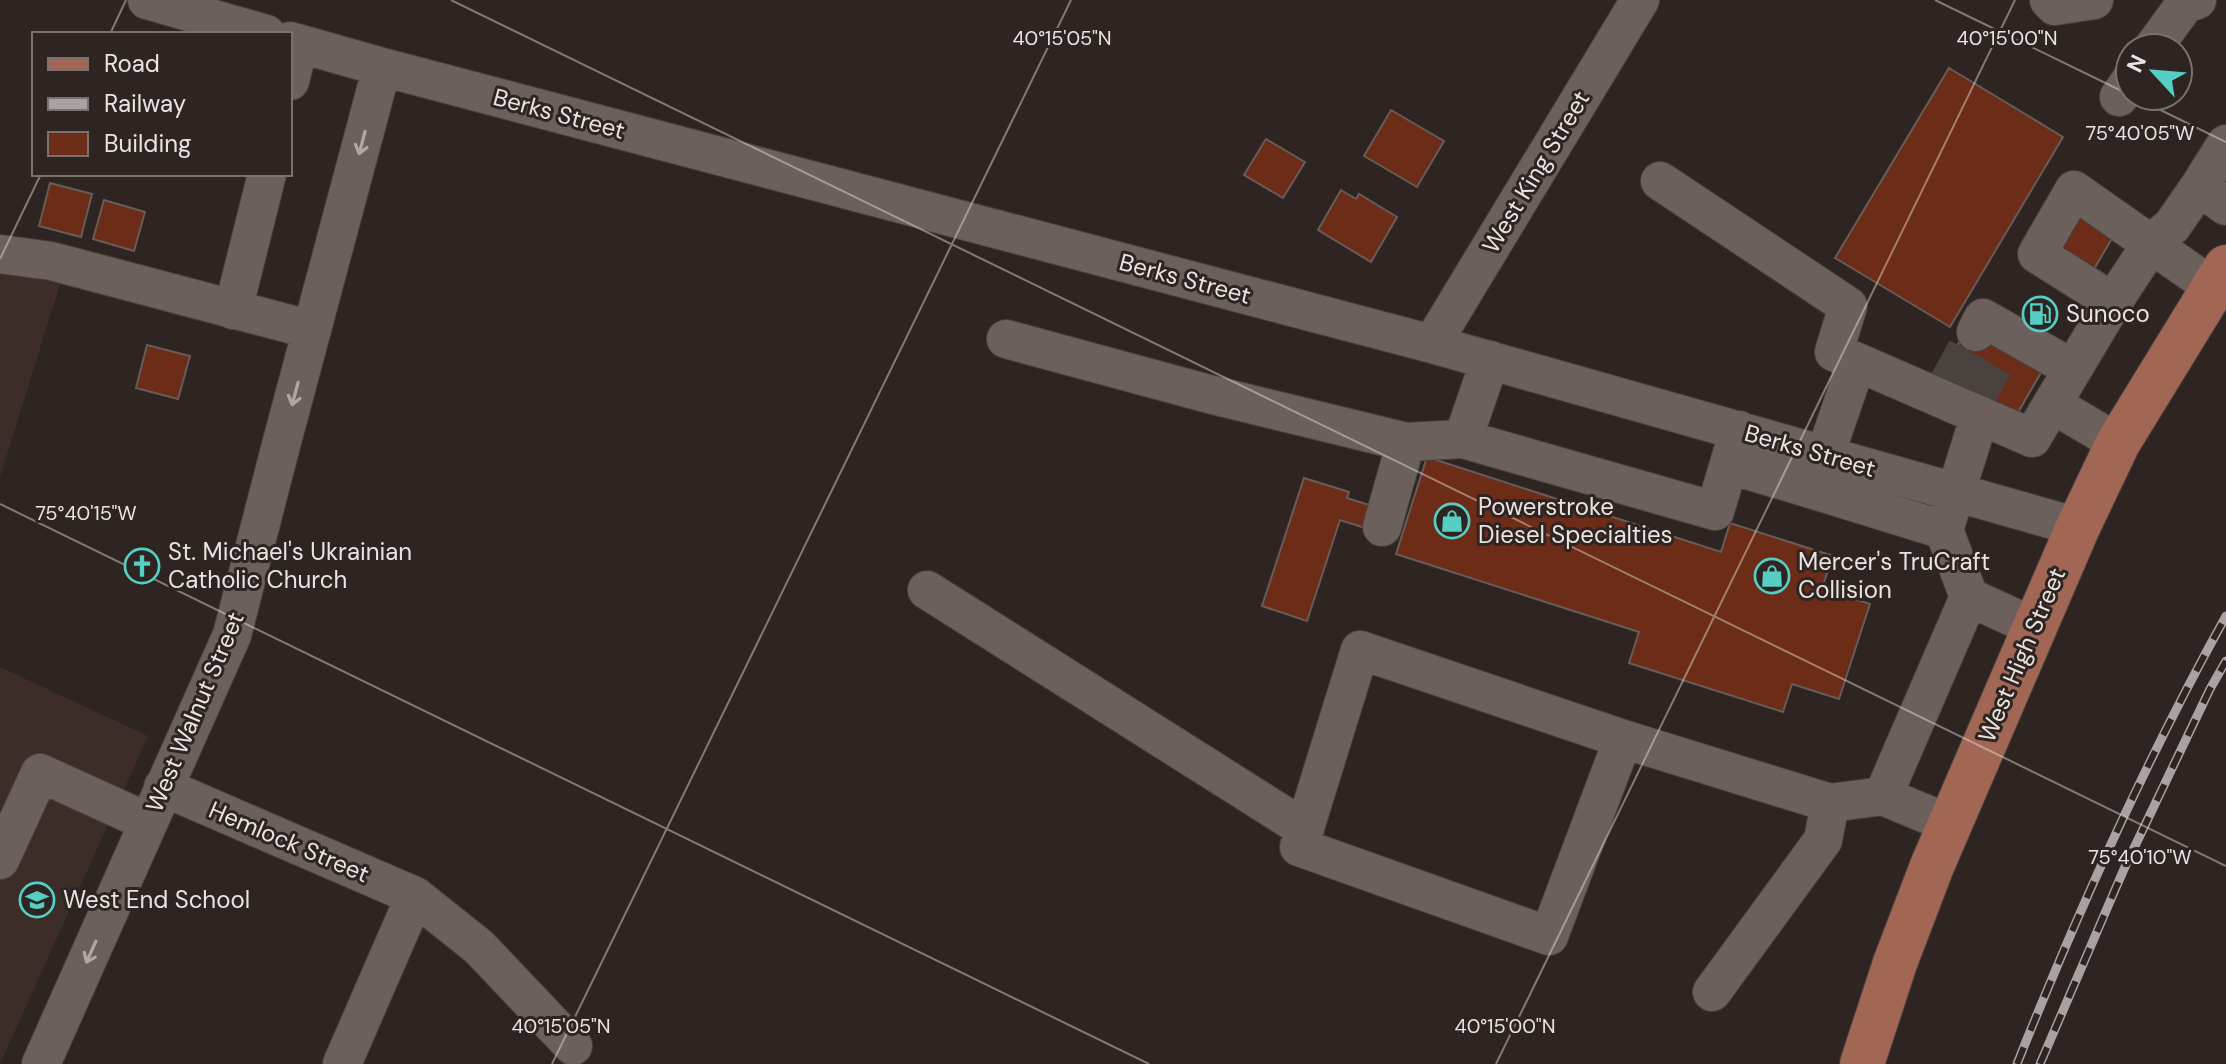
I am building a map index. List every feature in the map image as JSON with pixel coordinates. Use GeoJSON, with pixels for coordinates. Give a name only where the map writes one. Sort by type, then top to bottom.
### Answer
{"type":"FeatureCollection","features":[{"type":"Feature","properties":{"kind":"main road","name":"West High Street"},"geometry":{"type":"LineString","coordinates":[[1862,1064],[1895,963],[1950,824],[2078,527],[2118,443],[2220,278]]}},
{"type":"Feature","properties":{"kind":"street","name":"Berks Street"},"geometry":{"type":"LineString","coordinates":[[147,0],[260,32]]}},
{"type":"Feature","properties":{"kind":"street","name":"West King Street"},"geometry":{"type":"LineString","coordinates":[[1432,344],[1640,0]]}},
{"type":"Feature","properties":{"kind":"street"},"geometry":{"type":"LineString","coordinates":[[2049,0],[2055,6],[2094,0]]}},
{"type":"Feature","properties":{"kind":"street"},"geometry":{"type":"LineString","coordinates":[[2165,32],[2185,4],[2197,0]]}},
{"type":"Feature","properties":{"kind":"street","name":"Berks Street"},"geometry":{"type":"LineString","coordinates":[[292,41],[1490,360],[1734,448],[1955,492],[2078,527]]}},
{"type":"Feature","properties":{"kind":"street","name":"West Walnut Street"},"geometry":{"type":"LineString","coordinates":[[41,1064],[232,635],[382,67]]}},
{"type":"Feature","properties":{"kind":"street"},"geometry":{"type":"LineString","coordinates":[[1660,181],[1848,306],[1834,352],[1962,400],[2032,438],[2151,244],[2212,197],[2226,144]]}},
{"type":"Feature","properties":{"kind":"street"},"geometry":{"type":"LineString","coordinates":[[233,310],[266,176]]}},
{"type":"Feature","properties":{"kind":"street"},"geometry":{"type":"LineString","coordinates":[[2113,302],[2037,254],[2074,190],[2151,244],[2220,278]]}},
{"type":"Feature","properties":{"kind":"street"},"geometry":{"type":"LineString","coordinates":[[0,254],[51,261],[312,330]]}},
{"type":"Feature","properties":{"kind":"street"},"geometry":{"type":"LineString","coordinates":[[1997,338],[2073,369]]}},
{"type":"Feature","properties":{"kind":"street"},"geometry":{"type":"LineString","coordinates":[[1006,339],[1209,394],[1406,442],[1463,439],[1715,511],[1734,448]]}},
{"type":"Feature","properties":{"kind":"street"},"geometry":{"type":"LineString","coordinates":[[1463,439],[1490,360]]}},
{"type":"Feature","properties":{"kind":"street"},"geometry":{"type":"LineString","coordinates":[[1857,362],[1812,464],[1944,530]]}},
{"type":"Feature","properties":{"kind":"street"},"geometry":{"type":"LineString","coordinates":[[1883,796],[1969,597],[1944,530],[1955,492],[1962,400]]}},
{"type":"Feature","properties":{"kind":"street"},"geometry":{"type":"LineString","coordinates":[[2052,404],[2118,443]]}},
{"type":"Feature","properties":{"kind":"street"},"geometry":{"type":"LineString","coordinates":[[1382,527],[1406,442]]}},
{"type":"Feature","properties":{"kind":"street"},"geometry":{"type":"LineString","coordinates":[[927,590],[1305,829]]}},
{"type":"Feature","properties":{"kind":"street"},"geometry":{"type":"LineString","coordinates":[[1969,597],[2034,627]]}},
{"type":"Feature","properties":{"kind":"street"},"geometry":{"type":"LineString","coordinates":[[1623,739],[1549,936],[1299,847],[1360,650],[1623,739],[1830,803],[1883,796],[1950,824]]}},
{"type":"Feature","properties":{"kind":"street"},"geometry":{"type":"LineString","coordinates":[[0,860],[40,773],[148,822]]}},
{"type":"Feature","properties":{"kind":"street","name":"Hemlock Street"},"geometry":{"type":"LineString","coordinates":[[163,787],[415,896],[479,947],[573,1046]]}},
{"type":"Feature","properties":{"kind":"street"},"geometry":{"type":"LineString","coordinates":[[1712,992],[1823,840],[1830,803]]}},
{"type":"Feature","properties":{"kind":"street"},"geometry":{"type":"LineString","coordinates":[[342,1064],[415,896]]}},
{"type":"Feature","properties":{"kind":"shaded area"},"geometry":{"type":"Polygon","coordinates":[[[0,271],[60,284],[0,477],[0,271]]]}},
{"type":"Feature","properties":{"kind":"shaded area","name":"West End School"},"geometry":{"type":"Polygon","coordinates":[[[0,667],[148,736],[0,1064],[0,667]]]}},
{"type":"Feature","properties":{"kind":"building"},"geometry":{"type":"Polygon","coordinates":[[[1949,68],[2063,137],[1950,327],[1835,258],[1949,68]]]}},
{"type":"Feature","properties":{"kind":"building"},"geometry":{"type":"Polygon","coordinates":[[[1391,110],[1444,141],[1417,187],[1364,156],[1391,110]]]}},
{"type":"Feature","properties":{"kind":"building"},"geometry":{"type":"Polygon","coordinates":[[[1266,139],[1305,162],[1283,198],[1244,175],[1266,139]]]}},
{"type":"Feature","properties":{"kind":"building"},"geometry":{"type":"Polygon","coordinates":[[[50,183],[92,194],[81,237],[39,226],[50,183]]]}},
{"type":"Feature","properties":{"kind":"building"},"geometry":{"type":"Polygon","coordinates":[[[1341,190],[1356,199],[1359,194],[1397,217],[1371,262],[1318,230],[1341,190]]]}},
{"type":"Feature","properties":{"kind":"building"},"geometry":{"type":"Polygon","coordinates":[[[104,200],[145,212],[134,251],[93,239],[104,200]]]}},
{"type":"Feature","properties":{"kind":"building"},"geometry":{"type":"Polygon","coordinates":[[[2081,214],[2114,235],[2094,269],[2060,248],[2081,214]]]}},
{"type":"Feature","properties":{"kind":"building"},"geometry":{"type":"Polygon","coordinates":[[[1968,327],[2042,371],[2013,421],[1939,377],[1968,327]]]}},
{"type":"Feature","properties":{"kind":"building"},"geometry":{"type":"Polygon","coordinates":[[[147,345],[190,356],[178,399],[136,388],[147,345]]]}},
{"type":"Feature","properties":{"kind":"building"},"geometry":{"type":"Polygon","coordinates":[[[1427,457],[1721,552],[1730,523],[1833,556],[1822,588],[1870,604],[1839,699],[1792,684],[1783,712],[1629,663],[1639,632],[1396,554],[1427,457]]]}},
{"type":"Feature","properties":{"kind":"building"},"geometry":{"type":"Polygon","coordinates":[[[1304,478],[1349,492],[1347,498],[1372,506],[1365,528],[1340,520],[1307,621],[1262,606],[1304,478]]]}},
{"type":"Feature","properties":{"kind":"tunnel"},"geometry":{"type":"LineString","coordinates":[[1948,383],[1976,332]]}},
{"type":"Feature","properties":{"kind":"tunnel"},"geometry":{"type":"LineString","coordinates":[[1975,398],[2004,349]]}},
{"type":"Feature","properties":{"kind":"railway"},"geometry":{"type":"LineString","coordinates":[[2017,1064],[2114,837],[2168,725],[2226,616]]}},
{"type":"Feature","properties":{"kind":"railway"},"geometry":{"type":"LineString","coordinates":[[2040,1064],[2124,869],[2226,661]]}},
{"type":"Feature","properties":{"kind":"place","name":"Sunoco"},"geometry":{"type":"Point","coordinates":[2040,314]}},
{"type":"Feature","properties":{"kind":"place","name":"Powerstroke Diesel Specialties"},"geometry":{"type":"Point","coordinates":[1452,521]}},
{"type":"Feature","properties":{"kind":"place","name":"St. Michael's Ukrainian Catholic Church"},"geometry":{"type":"Point","coordinates":[142,566]}},
{"type":"Feature","properties":{"kind":"place","name":"Mercer's TruCraft Collision"},"geometry":{"type":"Point","coordinates":[1772,576]}},
{"type":"Feature","properties":{"kind":"place","name":"West End School"},"geometry":{"type":"Point","coordinates":[37,900]}}]}
